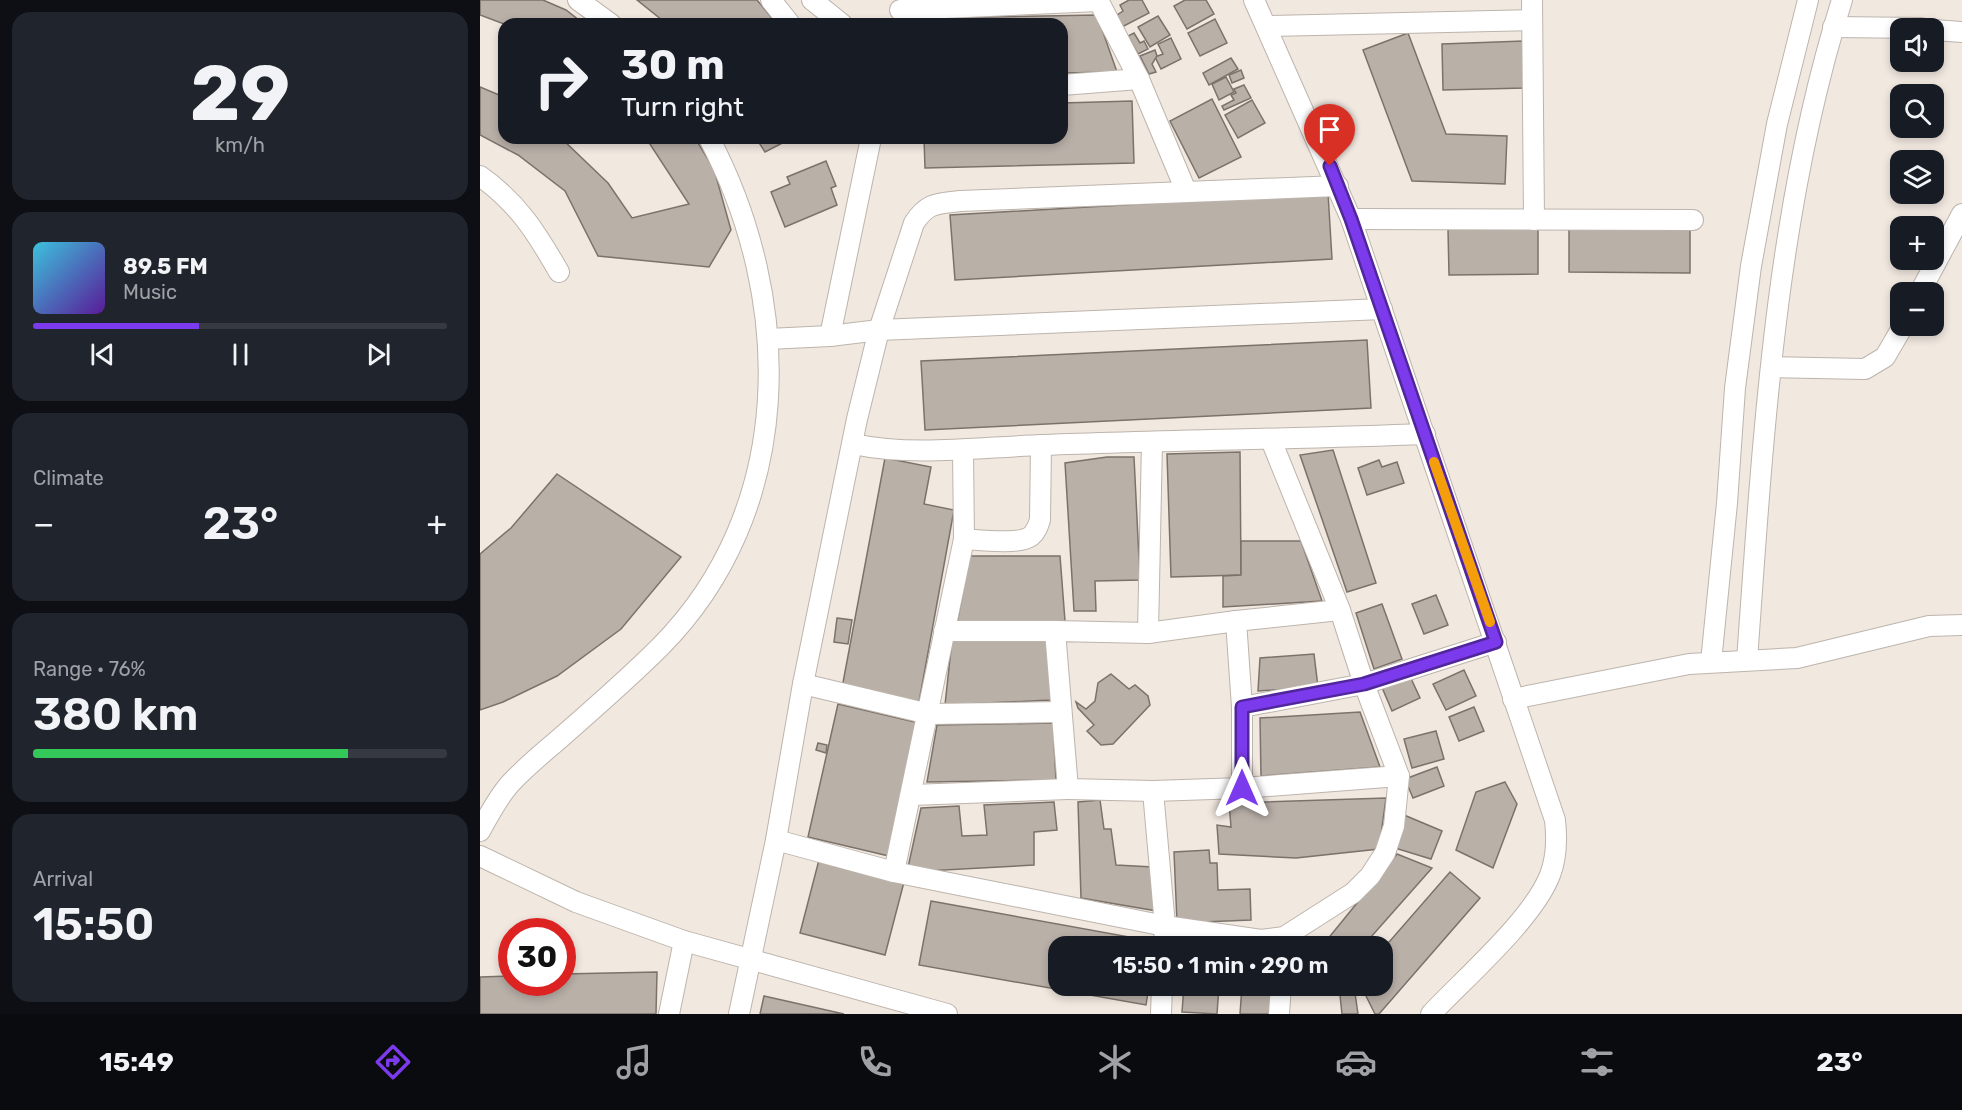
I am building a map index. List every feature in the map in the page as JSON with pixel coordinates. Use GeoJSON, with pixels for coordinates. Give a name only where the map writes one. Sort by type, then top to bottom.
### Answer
{"type":"FeatureCollection","features":[{"type":"Feature","properties":{"kind":"street"},"geometry":{"type":"LineString","coordinates":[[771,0],[785,18]]}},
{"type":"Feature","properties":{"kind":"street"},"geometry":{"type":"LineString","coordinates":[[812,0],[834,18]]}},
{"type":"Feature","properties":{"kind":"street"},"geometry":{"type":"LineString","coordinates":[[899,11],[1098,0],[1139,79],[1186,191]]}},
{"type":"Feature","properties":{"kind":"street"},"geometry":{"type":"LineString","coordinates":[[1254,0],[1268,27],[1351,219],[1555,820],[1555,855],[1551,873],[1534,904],[1431,1014]]}},
{"type":"Feature","properties":{"kind":"street"},"geometry":{"type":"LineString","coordinates":[[1532,0],[1534,220]]}},
{"type":"Feature","properties":{"kind":"street"},"geometry":{"type":"LineString","coordinates":[[1711,662],[1727,503],[1735,388],[1750,266],[1777,124],[1808,0]]}},
{"type":"Feature","properties":{"kind":"street"},"geometry":{"type":"LineString","coordinates":[[1747,660],[1761,455],[1796,196],[1833,27],[1842,0]]}},
{"type":"Feature","properties":{"kind":"street"},"geometry":{"type":"LineString","coordinates":[[591,3],[605,18]]}},
{"type":"Feature","properties":{"kind":"street"},"geometry":{"type":"LineString","coordinates":[[1268,27],[1532,20]]}},
{"type":"Feature","properties":{"kind":"street"},"geometry":{"type":"LineString","coordinates":[[1833,27],[1890,28]]}},
{"type":"Feature","properties":{"kind":"street"},"geometry":{"type":"LineString","coordinates":[[1944,31],[1962,32]]}},
{"type":"Feature","properties":{"kind":"street"},"geometry":{"type":"LineString","coordinates":[[1068,85],[1139,79]]}},
{"type":"Feature","properties":{"kind":"street"},"geometry":{"type":"LineString","coordinates":[[480,831],[514,779],[661,646],[709,586],[738,530],[762,449],[771,370],[756,259],[745,217],[712,144]]}},
{"type":"Feature","properties":{"kind":"street"},"geometry":{"type":"LineString","coordinates":[[858,144],[866,162]]}},
{"type":"Feature","properties":{"kind":"street"},"geometry":{"type":"LineString","coordinates":[[830,336],[870,144]]}},
{"type":"Feature","properties":{"kind":"street"},"geometry":{"type":"LineString","coordinates":[[480,176],[517,206],[535,230],[559,272]]}},
{"type":"Feature","properties":{"kind":"street"},"geometry":{"type":"LineString","coordinates":[[739,1014],[776,840],[803,684],[879,330],[914,223],[923,210],[935,204],[1338,186]]}},
{"type":"Feature","properties":{"kind":"street"},"geometry":{"type":"LineString","coordinates":[[1925,282],[1962,214]]}},
{"type":"Feature","properties":{"kind":"street"},"geometry":{"type":"LineString","coordinates":[[1351,219],[1693,220]]}},
{"type":"Feature","properties":{"kind":"street"},"geometry":{"type":"LineString","coordinates":[[768,339],[830,336],[879,330],[1382,309]]}},
{"type":"Feature","properties":{"kind":"street"},"geometry":{"type":"LineString","coordinates":[[1772,367],[1865,369],[1885,357],[1897,336]]}},
{"type":"Feature","properties":{"kind":"street"},"geometry":{"type":"LineString","coordinates":[[853,444],[885,450],[963,450],[1041,445],[1425,434]]}},
{"type":"Feature","properties":{"kind":"street"},"geometry":{"type":"LineString","coordinates":[[1270,440],[1340,610],[1364,684],[1399,776],[1394,826],[1385,853],[1370,876],[1353,893],[1292,936]]}},
{"type":"Feature","properties":{"kind":"street"},"geometry":{"type":"LineString","coordinates":[[1148,633],[1152,442]]}},
{"type":"Feature","properties":{"kind":"street"},"geometry":{"type":"LineString","coordinates":[[964,539],[1020,540],[1029,538],[1036,531],[1040,520],[1041,445]]}},
{"type":"Feature","properties":{"kind":"street"},"geometry":{"type":"LineString","coordinates":[[894,872],[964,539],[963,450]]}},
{"type":"Feature","properties":{"kind":"street"},"geometry":{"type":"LineString","coordinates":[[944,631],[1148,633],[1340,610]]}},
{"type":"Feature","properties":{"kind":"street"},"geometry":{"type":"LineString","coordinates":[[1236,621],[1242,707],[1242,788]]}},
{"type":"Feature","properties":{"kind":"street"},"geometry":{"type":"LineString","coordinates":[[1513,699],[1711,662],[1808,656],[1929,626],[1962,625]]}},
{"type":"Feature","properties":{"kind":"street"},"geometry":{"type":"LineString","coordinates":[[1055,631],[1068,789]]}},
{"type":"Feature","properties":{"kind":"street"},"geometry":{"type":"LineString","coordinates":[[1242,707],[1364,684],[1496,642]]}},
{"type":"Feature","properties":{"kind":"street"},"geometry":{"type":"LineString","coordinates":[[803,684],[929,714],[1060,712]]}},
{"type":"Feature","properties":{"kind":"street"},"geometry":{"type":"LineString","coordinates":[[912,795],[1068,789],[1154,791],[1242,788],[1399,776]]}},
{"type":"Feature","properties":{"kind":"street"},"geometry":{"type":"LineString","coordinates":[[1154,791],[1164,936]]}},
{"type":"Feature","properties":{"kind":"street"},"geometry":{"type":"LineString","coordinates":[[776,840],[894,872],[1165,926],[1234,936]]}},
{"type":"Feature","properties":{"kind":"street"},"geometry":{"type":"LineString","coordinates":[[480,856],[576,902],[684,941],[947,1014]]}},
{"type":"Feature","properties":{"kind":"street"},"geometry":{"type":"LineString","coordinates":[[669,1014],[684,941]]}},
{"type":"Feature","properties":{"kind":"street"},"geometry":{"type":"LineString","coordinates":[[1161,1014],[1162,996]]}},
{"type":"Feature","properties":{"kind":"street"},"geometry":{"type":"LineString","coordinates":[[1279,1014],[1280,996]]}},
{"type":"Feature","properties":{"kind":"building"},"geometry":{"type":"Polygon","coordinates":[[[480,0],[543,0],[566,10],[576,18],[498,18],[498,22],[480,15],[480,0]]]}},
{"type":"Feature","properties":{"kind":"building"},"geometry":{"type":"Polygon","coordinates":[[[637,0],[757,0],[772,18],[660,18],[637,0]]]}},
{"type":"Feature","properties":{"kind":"building"},"geometry":{"type":"Polygon","coordinates":[[[1129,0],[1142,0],[1149,13],[1120,28],[1114,17],[1123,11],[1120,5],[1129,0]]]}},
{"type":"Feature","properties":{"kind":"building"},"geometry":{"type":"Polygon","coordinates":[[[1185,0],[1206,0],[1214,14],[1187,29],[1174,6],[1185,0]]]}},
{"type":"Feature","properties":{"kind":"building"},"geometry":{"type":"Polygon","coordinates":[[[1097,15],[1117,72],[1068,73],[1068,18],[940,18],[1097,15]]]}},
{"type":"Feature","properties":{"kind":"building"},"geometry":{"type":"Polygon","coordinates":[[[1158,16],[1170,35],[1150,47],[1138,27],[1158,16]]]}},
{"type":"Feature","properties":{"kind":"building"},"geometry":{"type":"Polygon","coordinates":[[[1215,19],[1227,43],[1200,56],[1188,33],[1215,19]]]}},
{"type":"Feature","properties":{"kind":"building"},"geometry":{"type":"Polygon","coordinates":[[[1134,33],[1140,43],[1144,41],[1148,49],[1138,54],[1128,36],[1134,33]]]}},
{"type":"Feature","properties":{"kind":"building"},"geometry":{"type":"Polygon","coordinates":[[[1408,33],[1446,134],[1507,136],[1505,184],[1412,181],[1363,50],[1408,33]]]}},
{"type":"Feature","properties":{"kind":"building"},"geometry":{"type":"Polygon","coordinates":[[[1171,38],[1181,59],[1161,69],[1155,57],[1163,54],[1158,44],[1171,38]]]}},
{"type":"Feature","properties":{"kind":"building"},"geometry":{"type":"Polygon","coordinates":[[[1523,41],[1525,88],[1443,90],[1442,44],[1523,41]]]}},
{"type":"Feature","properties":{"kind":"building"},"geometry":{"type":"Polygon","coordinates":[[[1155,50],[1157,56],[1152,64],[1156,72],[1149,74],[1140,56],[1155,50]]]}},
{"type":"Feature","properties":{"kind":"building"},"geometry":{"type":"Polygon","coordinates":[[[1231,58],[1238,69],[1209,85],[1203,73],[1231,58]]]}},
{"type":"Feature","properties":{"kind":"building"},"geometry":{"type":"Polygon","coordinates":[[[1241,70],[1244,78],[1232,83],[1229,75],[1241,70]]]}},
{"type":"Feature","properties":{"kind":"building"},"geometry":{"type":"Polygon","coordinates":[[[1226,77],[1234,92],[1219,100],[1212,84],[1226,77]]]}},
{"type":"Feature","properties":{"kind":"building"},"geometry":{"type":"Polygon","coordinates":[[[1244,85],[1251,98],[1224,110],[1222,106],[1234,100],[1231,95],[1236,93],[1234,89],[1244,85]]]}},
{"type":"Feature","properties":{"kind":"building"},"geometry":{"type":"Polygon","coordinates":[[[480,87],[498,94],[498,144],[567,144],[608,183],[632,218],[689,204],[650,144],[699,144],[714,169],[731,230],[709,267],[598,256],[565,191],[518,155],[480,135],[480,87]]]}},
{"type":"Feature","properties":{"kind":"building"},"geometry":{"type":"Polygon","coordinates":[[[1212,99],[1241,157],[1199,178],[1170,121],[1212,99]]]}},
{"type":"Feature","properties":{"kind":"building"},"geometry":{"type":"Polygon","coordinates":[[[1252,100],[1265,123],[1238,138],[1225,115],[1252,100]]]}},
{"type":"Feature","properties":{"kind":"building"},"geometry":{"type":"Polygon","coordinates":[[[1132,101],[1134,163],[925,168],[924,144],[1068,144],[1068,103],[1132,101]]]}},
{"type":"Feature","properties":{"kind":"building"},"geometry":{"type":"Polygon","coordinates":[[[760,144],[780,144],[765,152],[760,144]]]}},
{"type":"Feature","properties":{"kind":"building"},"geometry":{"type":"Polygon","coordinates":[[[826,161],[836,186],[831,188],[837,205],[785,227],[771,192],[790,184],[787,177],[826,161]]]}},
{"type":"Feature","properties":{"kind":"building"},"geometry":{"type":"Polygon","coordinates":[[[1328,193],[1332,259],[955,280],[950,215],[1328,193]]]}},
{"type":"Feature","properties":{"kind":"building"},"geometry":{"type":"Polygon","coordinates":[[[1569,227],[1690,227],[1690,273],[1569,272],[1569,227]]]}},
{"type":"Feature","properties":{"kind":"building"},"geometry":{"type":"Polygon","coordinates":[[[1538,228],[1538,274],[1449,275],[1448,229],[1538,228]]]}},
{"type":"Feature","properties":{"kind":"building"},"geometry":{"type":"Polygon","coordinates":[[[1367,340],[1371,408],[925,430],[921,361],[1367,340]]]}},
{"type":"Feature","properties":{"kind":"building"},"geometry":{"type":"Polygon","coordinates":[[[1333,450],[1376,583],[1347,592],[1300,455],[1333,450]]]}},
{"type":"Feature","properties":{"kind":"building"},"geometry":{"type":"Polygon","coordinates":[[[1240,452],[1241,575],[1171,577],[1167,454],[1240,452]]]}},
{"type":"Feature","properties":{"kind":"building"},"geometry":{"type":"Polygon","coordinates":[[[1107,457],[1134,457],[1140,580],[1095,581],[1096,611],[1074,611],[1065,463],[1107,457]]]}},
{"type":"Feature","properties":{"kind":"building"},"geometry":{"type":"Polygon","coordinates":[[[885,458],[931,467],[924,504],[954,510],[919,702],[842,688],[885,458]]]}},
{"type":"Feature","properties":{"kind":"building"},"geometry":{"type":"Polygon","coordinates":[[[1379,460],[1382,467],[1397,462],[1404,483],[1367,495],[1358,468],[1379,460]]]}},
{"type":"Feature","properties":{"kind":"building"},"geometry":{"type":"Polygon","coordinates":[[[557,474],[681,557],[621,629],[557,676],[503,702],[480,710],[480,554],[511,528],[557,474]]]}},
{"type":"Feature","properties":{"kind":"building"},"geometry":{"type":"Polygon","coordinates":[[[1241,541],[1301,541],[1322,601],[1223,607],[1223,576],[1241,575],[1241,541]]]}},
{"type":"Feature","properties":{"kind":"building"},"geometry":{"type":"Polygon","coordinates":[[[970,556],[1060,556],[1065,621],[957,623],[970,556]]]}},
{"type":"Feature","properties":{"kind":"building"},"geometry":{"type":"Polygon","coordinates":[[[1436,595],[1448,625],[1424,634],[1412,604],[1436,595]]]}},
{"type":"Feature","properties":{"kind":"building"},"geometry":{"type":"Polygon","coordinates":[[[1382,604],[1402,659],[1374,669],[1356,613],[1382,604]]]}},
{"type":"Feature","properties":{"kind":"building"},"geometry":{"type":"Polygon","coordinates":[[[837,618],[852,620],[848,644],[834,642],[837,618]]]}},
{"type":"Feature","properties":{"kind":"building"},"geometry":{"type":"Polygon","coordinates":[[[1050,634],[1051,700],[945,705],[952,640],[1050,634]]]}},
{"type":"Feature","properties":{"kind":"building"},"geometry":{"type":"Polygon","coordinates":[[[1314,654],[1318,687],[1258,691],[1260,658],[1314,654]]]}},
{"type":"Feature","properties":{"kind":"building"},"geometry":{"type":"Polygon","coordinates":[[[1464,670],[1476,696],[1446,710],[1433,684],[1464,670]]]}},
{"type":"Feature","properties":{"kind":"building"},"geometry":{"type":"Polygon","coordinates":[[[1408,672],[1420,698],[1392,711],[1381,685],[1408,672]]]}},
{"type":"Feature","properties":{"kind":"building"},"geometry":{"type":"Polygon","coordinates":[[[1111,674],[1129,689],[1135,685],[1148,696],[1150,705],[1113,744],[1101,745],[1087,731],[1094,725],[1078,708],[1076,702],[1086,709],[1095,701],[1098,683],[1111,674]]]}},
{"type":"Feature","properties":{"kind":"building"},"geometry":{"type":"Polygon","coordinates":[[[838,704],[919,723],[889,856],[808,837],[838,704]]]}},
{"type":"Feature","properties":{"kind":"building"},"geometry":{"type":"Polygon","coordinates":[[[1474,707],[1484,731],[1459,741],[1449,717],[1474,707]]]}},
{"type":"Feature","properties":{"kind":"building"},"geometry":{"type":"Polygon","coordinates":[[[1360,712],[1380,767],[1261,776],[1260,718],[1360,712]]]}},
{"type":"Feature","properties":{"kind":"building"},"geometry":{"type":"Polygon","coordinates":[[[1053,723],[1056,780],[927,782],[937,725],[1053,723]]]}},
{"type":"Feature","properties":{"kind":"building"},"geometry":{"type":"Polygon","coordinates":[[[1436,731],[1444,759],[1412,768],[1404,739],[1436,731]]]}},
{"type":"Feature","properties":{"kind":"building"},"geometry":{"type":"Polygon","coordinates":[[[818,743],[827,745],[826,753],[816,750],[818,743]]]}},
{"type":"Feature","properties":{"kind":"building"},"geometry":{"type":"Polygon","coordinates":[[[1437,767],[1444,786],[1413,798],[1405,779],[1437,767]]]}},
{"type":"Feature","properties":{"kind":"building"},"geometry":{"type":"Polygon","coordinates":[[[1505,782],[1517,804],[1493,868],[1456,850],[1476,792],[1505,782]]]}},
{"type":"Feature","properties":{"kind":"building"},"geometry":{"type":"Polygon","coordinates":[[[1386,798],[1379,849],[1296,858],[1219,854],[1217,825],[1231,827],[1229,803],[1386,798]]]}},
{"type":"Feature","properties":{"kind":"building"},"geometry":{"type":"Polygon","coordinates":[[[1100,800],[1104,829],[1111,829],[1116,865],[1153,867],[1157,911],[1081,898],[1078,802],[1100,800]]]}},
{"type":"Feature","properties":{"kind":"building"},"geometry":{"type":"Polygon","coordinates":[[[1054,802],[1057,830],[1034,832],[1034,865],[907,872],[921,808],[959,806],[962,836],[987,835],[984,805],[1054,802]]]}},
{"type":"Feature","properties":{"kind":"building"},"geometry":{"type":"Polygon","coordinates":[[[1404,815],[1442,831],[1431,859],[1395,848],[1404,815]]]}},
{"type":"Feature","properties":{"kind":"building"},"geometry":{"type":"Polygon","coordinates":[[[1209,850],[1210,863],[1217,863],[1218,890],[1250,889],[1251,920],[1177,923],[1174,852],[1209,850]]]}},
{"type":"Feature","properties":{"kind":"building"},"geometry":{"type":"Polygon","coordinates":[[[1397,854],[1432,868],[1372,936],[1330,936],[1397,854]]]}},
{"type":"Feature","properties":{"kind":"building"},"geometry":{"type":"Polygon","coordinates":[[[819,860],[904,882],[885,955],[800,933],[819,860]]]}},
{"type":"Feature","properties":{"kind":"building"},"geometry":{"type":"Polygon","coordinates":[[[1450,872],[1480,898],[1379,1014],[1375,1014],[1366,996],[1393,996],[1393,938],[1450,872]]]}},
{"type":"Feature","properties":{"kind":"building"},"geometry":{"type":"Polygon","coordinates":[[[931,901],[1124,936],[1048,936],[1048,988],[919,965],[931,901]]]}},
{"type":"Feature","properties":{"kind":"building"},"geometry":{"type":"Polygon","coordinates":[[[657,972],[656,1014],[480,1014],[480,977],[498,976],[498,996],[576,996],[576,974],[657,972]]]}},
{"type":"Feature","properties":{"kind":"building"},"geometry":{"type":"Polygon","coordinates":[[[764,996],[844,1014],[760,1014],[764,996]]]}},
{"type":"Feature","properties":{"kind":"building"},"geometry":{"type":"Polygon","coordinates":[[[1095,996],[1147,996],[1146,1005],[1095,996]]]}},
{"type":"Feature","properties":{"kind":"building"},"geometry":{"type":"Polygon","coordinates":[[[1183,996],[1218,996],[1217,1014],[1182,1012],[1183,996]]]}},
{"type":"Feature","properties":{"kind":"building"},"geometry":{"type":"Polygon","coordinates":[[[1241,996],[1274,996],[1273,1014],[1240,1014],[1241,996]]]}},
{"type":"Feature","properties":{"kind":"building"},"geometry":{"type":"Polygon","coordinates":[[[1340,996],[1355,996],[1358,1014],[1342,1014],[1340,996]]]}},
{"type":"Feature","properties":{"kind":"slow traffic"},"geometry":{"type":"LineString","coordinates":[[1434,462],[1490,622]]}},
{"type":"Feature","properties":{"kind":"route"},"geometry":{"type":"LineString","coordinates":[[1242,788],[1242,707],[1364,684],[1496,642],[1351,219],[1330,166]]}}]}
